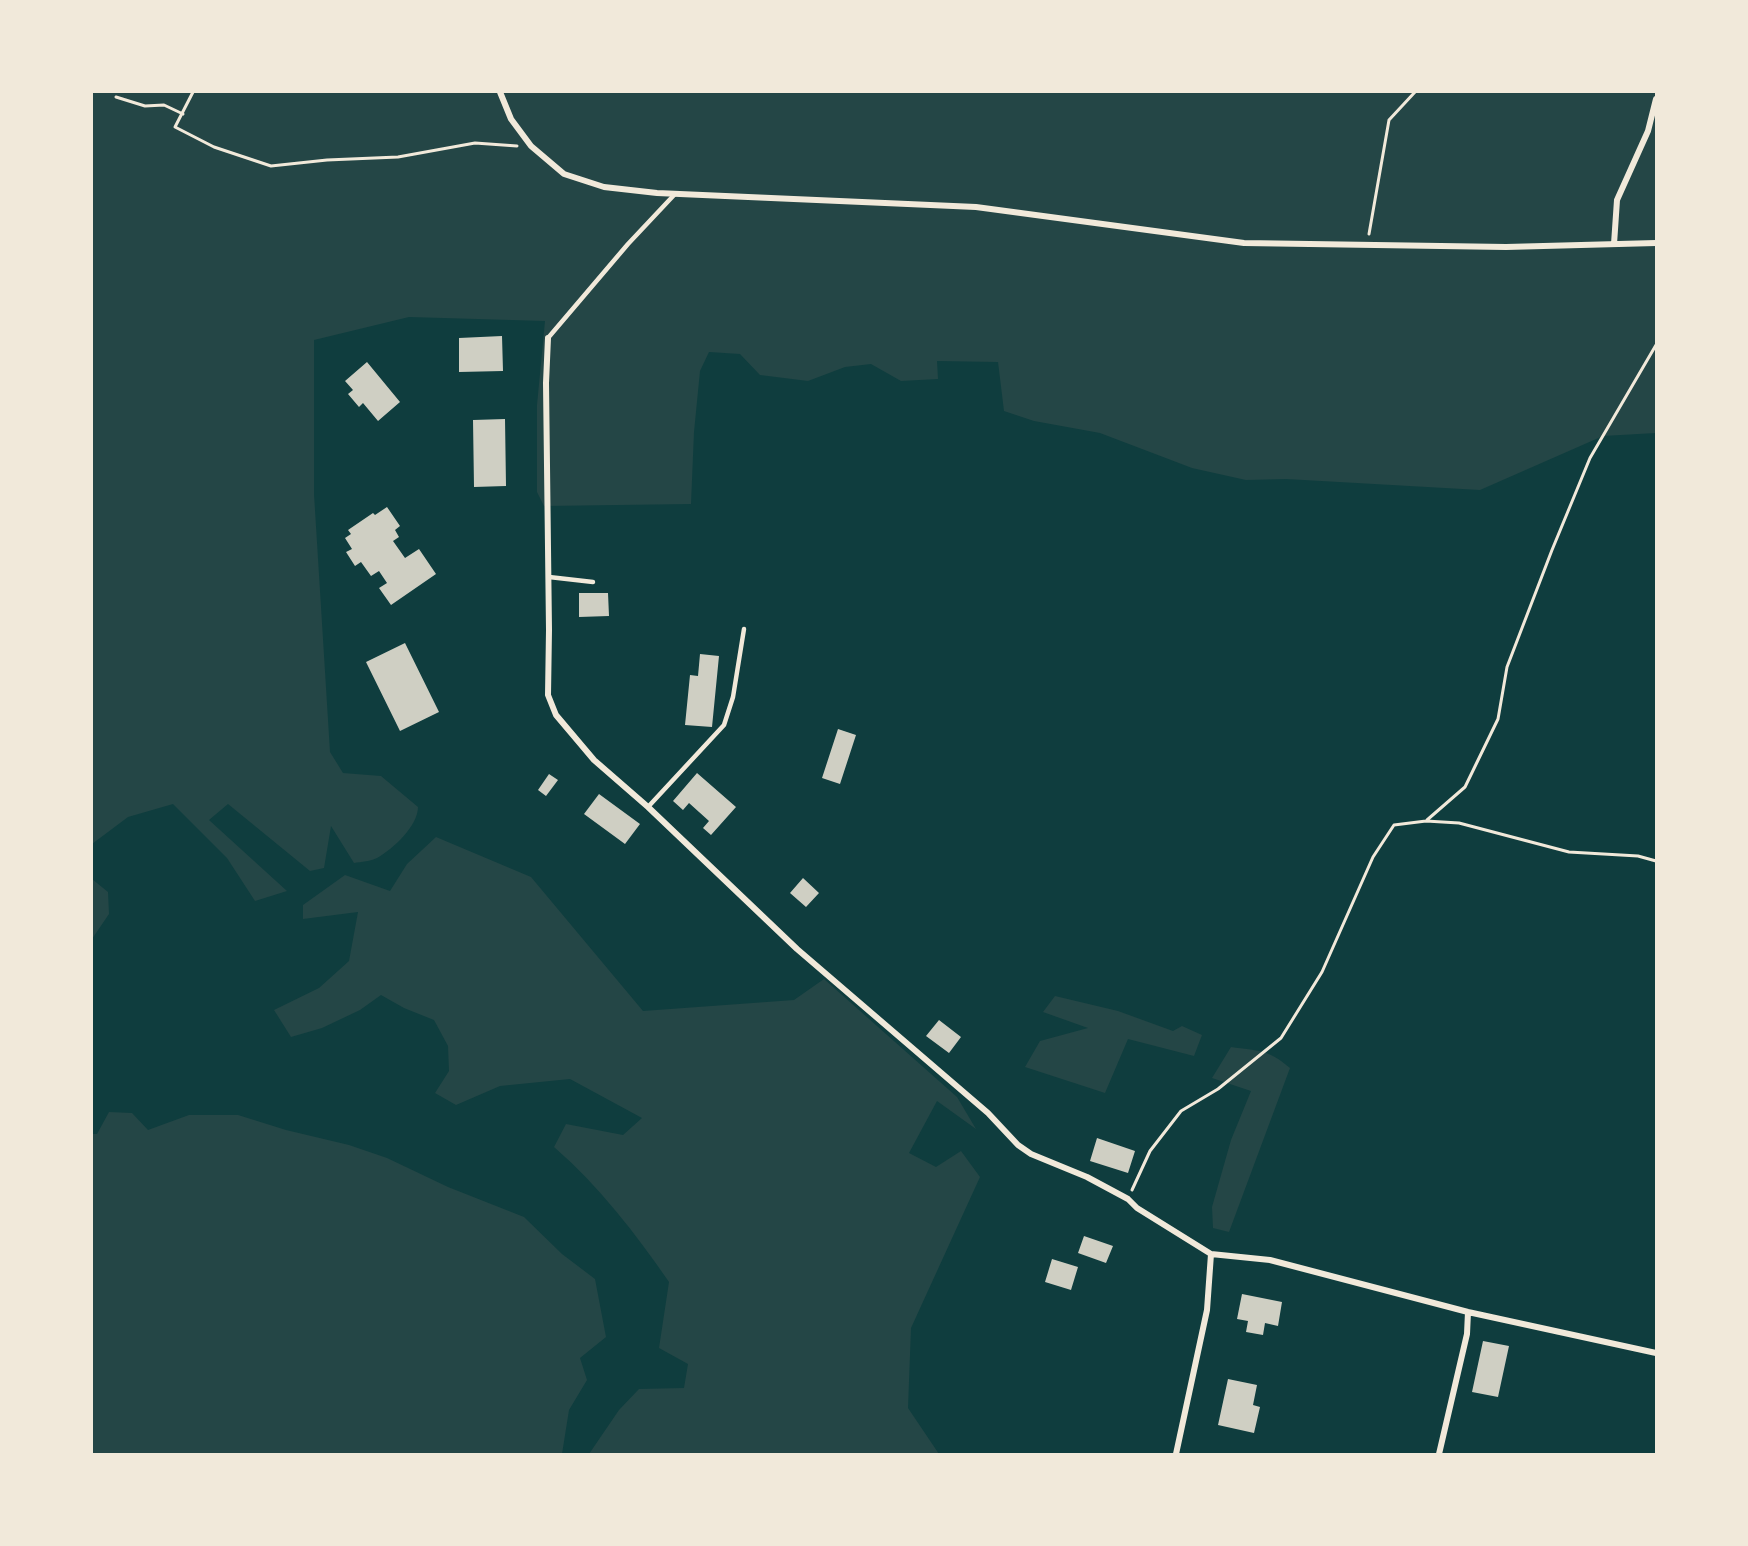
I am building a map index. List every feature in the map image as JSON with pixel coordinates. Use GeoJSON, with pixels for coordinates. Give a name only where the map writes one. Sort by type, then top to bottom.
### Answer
{"type":"FeatureCollection","features":[{"type":"Feature","properties":{"kind":"street"},"geometry":{"type":"LineString","coordinates":[[500,92],[511,119],[531,146],[564,174],[604,187],[675,194],[976,207],[1244,243],[1506,247],[1656,243]]}},
{"type":"Feature","properties":{"kind":"street"},"geometry":{"type":"LineString","coordinates":[[1614,244],[1617,200],[1648,131],[1656,99]]}},
{"type":"Feature","properties":{"kind":"street"},"geometry":{"type":"LineString","coordinates":[[548,338],[546,383],[548,695],[556,715],[594,760],[648,807],[797,949],[988,1113],[1018,1145],[1031,1154],[1087,1177],[1128,1199],[1137,1208],[1211,1254],[1270,1260],[1468,1312],[1656,1353]]}},
{"type":"Feature","properties":{"kind":"street"},"geometry":{"type":"LineString","coordinates":[[1176,1455],[1208,1310],[1211,1254]]}},
{"type":"Feature","properties":{"kind":"street"},"geometry":{"type":"LineString","coordinates":[[1439,1455],[1467,1334],[1468,1312]]}},
{"type":"Feature","properties":{"kind":"lane"},"geometry":{"type":"LineString","coordinates":[[548,338],[628,244],[675,194]]}},
{"type":"Feature","properties":{"kind":"lane"},"geometry":{"type":"LineString","coordinates":[[549,577],[593,582]]}},
{"type":"Feature","properties":{"kind":"lane"},"geometry":{"type":"LineString","coordinates":[[648,807],[724,725],[733,697],[744,629]]}},
{"type":"Feature","properties":{"kind":"path"},"geometry":{"type":"LineString","coordinates":[[193,92],[176,127],[214,147],[271,166],[327,160],[398,157],[475,143],[531,146]]}},
{"type":"Feature","properties":{"kind":"path"},"geometry":{"type":"LineString","coordinates":[[1367,245],[1389,120],[1415,92]]}},
{"type":"Feature","properties":{"kind":"path"},"geometry":{"type":"LineString","coordinates":[[116,97],[145,106],[164,105],[183,114]]}},
{"type":"Feature","properties":{"kind":"path"},"geometry":{"type":"LineString","coordinates":[[1426,821],[1465,788],[1498,719],[1507,667],[1590,458],[1656,345]]}},
{"type":"Feature","properties":{"kind":"path"},"geometry":{"type":"LineString","coordinates":[[1128,1199],[1150,1151],[1181,1111],[1218,1089],[1281,1038],[1322,972],[1373,857],[1395,825],[1426,821],[1459,823],[1569,852],[1638,856],[1656,861]]}},
{"type":"Feature","properties":{"kind":"shaded area"},"geometry":{"type":"Polygon","coordinates":[[[92,92],[1656,92],[1656,433],[1603,436],[1480,490],[1286,479],[1246,480],[1192,468],[1100,433],[1034,421],[1004,411],[998,362],[937,361],[938,379],[901,381],[871,364],[845,367],[808,381],[760,375],[740,354],[709,352],[700,371],[694,432],[691,504],[544,506],[537,492],[537,405],[545,321],[409,317],[314,340],[314,494],[330,752],[343,773],[381,776],[418,807],[414,822],[404,836],[383,854],[369,861],[354,863],[331,826],[324,868],[310,871],[228,804],[209,820],[287,891],[255,901],[227,858],[173,804],[128,817],[92,844],[92,92]]]}},
{"type":"Feature","properties":{"kind":"shaded area"},"geometry":{"type":"Polygon","coordinates":[[[436,837],[531,877],[643,1011],[794,1000],[824,979],[957,1097],[976,1129],[937,1101],[909,1153],[936,1167],[961,1151],[980,1177],[911,1328],[908,1408],[939,1454],[589,1454],[619,1410],[639,1389],[684,1388],[688,1364],[659,1348],[669,1282],[616,1211],[554,1147],[566,1124],[623,1135],[642,1118],[570,1079],[500,1086],[456,1105],[435,1093],[449,1071],[448,1046],[434,1020],[404,1008],[381,995],[360,1010],[322,1028],[291,1037],[274,1010],[319,988],[349,961],[358,912],[303,919],[303,905],[345,875],[390,891],[407,864],[436,837]]]}},
{"type":"Feature","properties":{"kind":"shaded area"},"geometry":{"type":"Polygon","coordinates":[[[92,879],[108,892],[109,914],[92,939],[92,879]]]}},
{"type":"Feature","properties":{"kind":"shaded area"},"geometry":{"type":"Polygon","coordinates":[[[1055,996],[1118,1011],[1173,1031],[1182,1026],[1202,1035],[1194,1056],[1128,1039],[1105,1093],[1025,1067],[1040,1041],[1088,1028],[1043,1012],[1055,996]]]}},
{"type":"Feature","properties":{"kind":"shaded area"},"geometry":{"type":"Polygon","coordinates":[[[1231,1047],[1269,1054],[1290,1068],[1229,1232],[1213,1228],[1212,1207],[1231,1140],[1251,1091],[1212,1078],[1231,1047]]]}},
{"type":"Feature","properties":{"kind":"shaded area"},"geometry":{"type":"Polygon","coordinates":[[[109,1112],[132,1113],[148,1130],[189,1115],[238,1115],[286,1130],[349,1145],[387,1158],[448,1187],[524,1217],[562,1254],[595,1279],[606,1337],[580,1358],[587,1380],[569,1410],[562,1454],[92,1454],[92,1134],[97,1134],[109,1112]]]}},
{"type":"Feature","properties":{"kind":"building"},"geometry":{"type":"Polygon","coordinates":[[[502,336],[503,371],[459,372],[459,338],[502,336]]]}},
{"type":"Feature","properties":{"kind":"building"},"geometry":{"type":"Polygon","coordinates":[[[367,362],[400,402],[378,421],[363,403],[359,407],[348,394],[353,390],[345,381],[367,362]]]}},
{"type":"Feature","properties":{"kind":"building"},"geometry":{"type":"Polygon","coordinates":[[[505,419],[506,486],[474,487],[473,420],[505,419]]]}},
{"type":"Feature","properties":{"kind":"building"},"geometry":{"type":"Polygon","coordinates":[[[387,507],[400,526],[395,530],[399,537],[393,541],[405,558],[419,549],[436,574],[391,605],[379,588],[387,583],[379,571],[371,576],[361,562],[355,566],[346,552],[352,549],[345,538],[351,534],[348,530],[373,513],[375,515],[387,507]]]}},
{"type":"Feature","properties":{"kind":"building"},"geometry":{"type":"Polygon","coordinates":[[[579,593],[608,593],[609,616],[579,617],[579,593]]]}},
{"type":"Feature","properties":{"kind":"building"},"geometry":{"type":"Polygon","coordinates":[[[405,643],[439,712],[400,731],[366,662],[405,643]]]}},
{"type":"Feature","properties":{"kind":"building"},"geometry":{"type":"Polygon","coordinates":[[[700,654],[719,656],[712,727],[685,725],[690,675],[698,676],[700,654]]]}},
{"type":"Feature","properties":{"kind":"building"},"geometry":{"type":"Polygon","coordinates":[[[838,729],[856,735],[840,784],[822,778],[838,729]]]}},
{"type":"Feature","properties":{"kind":"building"},"geometry":{"type":"Polygon","coordinates":[[[697,773],[736,807],[711,835],[703,828],[709,821],[689,803],[683,810],[673,801],[697,773]]]}},
{"type":"Feature","properties":{"kind":"building"},"geometry":{"type":"Polygon","coordinates":[[[549,774],[558,780],[546,796],[538,790],[549,774]]]}},
{"type":"Feature","properties":{"kind":"building"},"geometry":{"type":"Polygon","coordinates":[[[599,794],[640,824],[625,844],[584,814],[599,794]]]}},
{"type":"Feature","properties":{"kind":"building"},"geometry":{"type":"Polygon","coordinates":[[[803,878],[819,893],[806,907],[790,893],[803,878]]]}},
{"type":"Feature","properties":{"kind":"building"},"geometry":{"type":"Polygon","coordinates":[[[939,1020],[961,1037],[949,1053],[926,1036],[939,1020]]]}},
{"type":"Feature","properties":{"kind":"building"},"geometry":{"type":"Polygon","coordinates":[[[1097,1138],[1135,1151],[1128,1173],[1090,1161],[1097,1138]]]}},
{"type":"Feature","properties":{"kind":"building"},"geometry":{"type":"Polygon","coordinates":[[[1084,1236],[1113,1246],[1106,1263],[1078,1253],[1084,1236]]]}},
{"type":"Feature","properties":{"kind":"building"},"geometry":{"type":"Polygon","coordinates":[[[1052,1259],[1078,1267],[1071,1290],[1045,1282],[1052,1259]]]}},
{"type":"Feature","properties":{"kind":"building"},"geometry":{"type":"Polygon","coordinates":[[[1242,1294],[1282,1302],[1278,1326],[1265,1323],[1263,1335],[1246,1332],[1248,1321],[1237,1319],[1242,1294]]]}},
{"type":"Feature","properties":{"kind":"building"},"geometry":{"type":"Polygon","coordinates":[[[1483,1341],[1509,1346],[1498,1397],[1472,1392],[1483,1341]]]}},
{"type":"Feature","properties":{"kind":"building"},"geometry":{"type":"Polygon","coordinates":[[[1228,1379],[1257,1385],[1253,1405],[1260,1407],[1254,1433],[1218,1425],[1228,1379]]]}}]}
